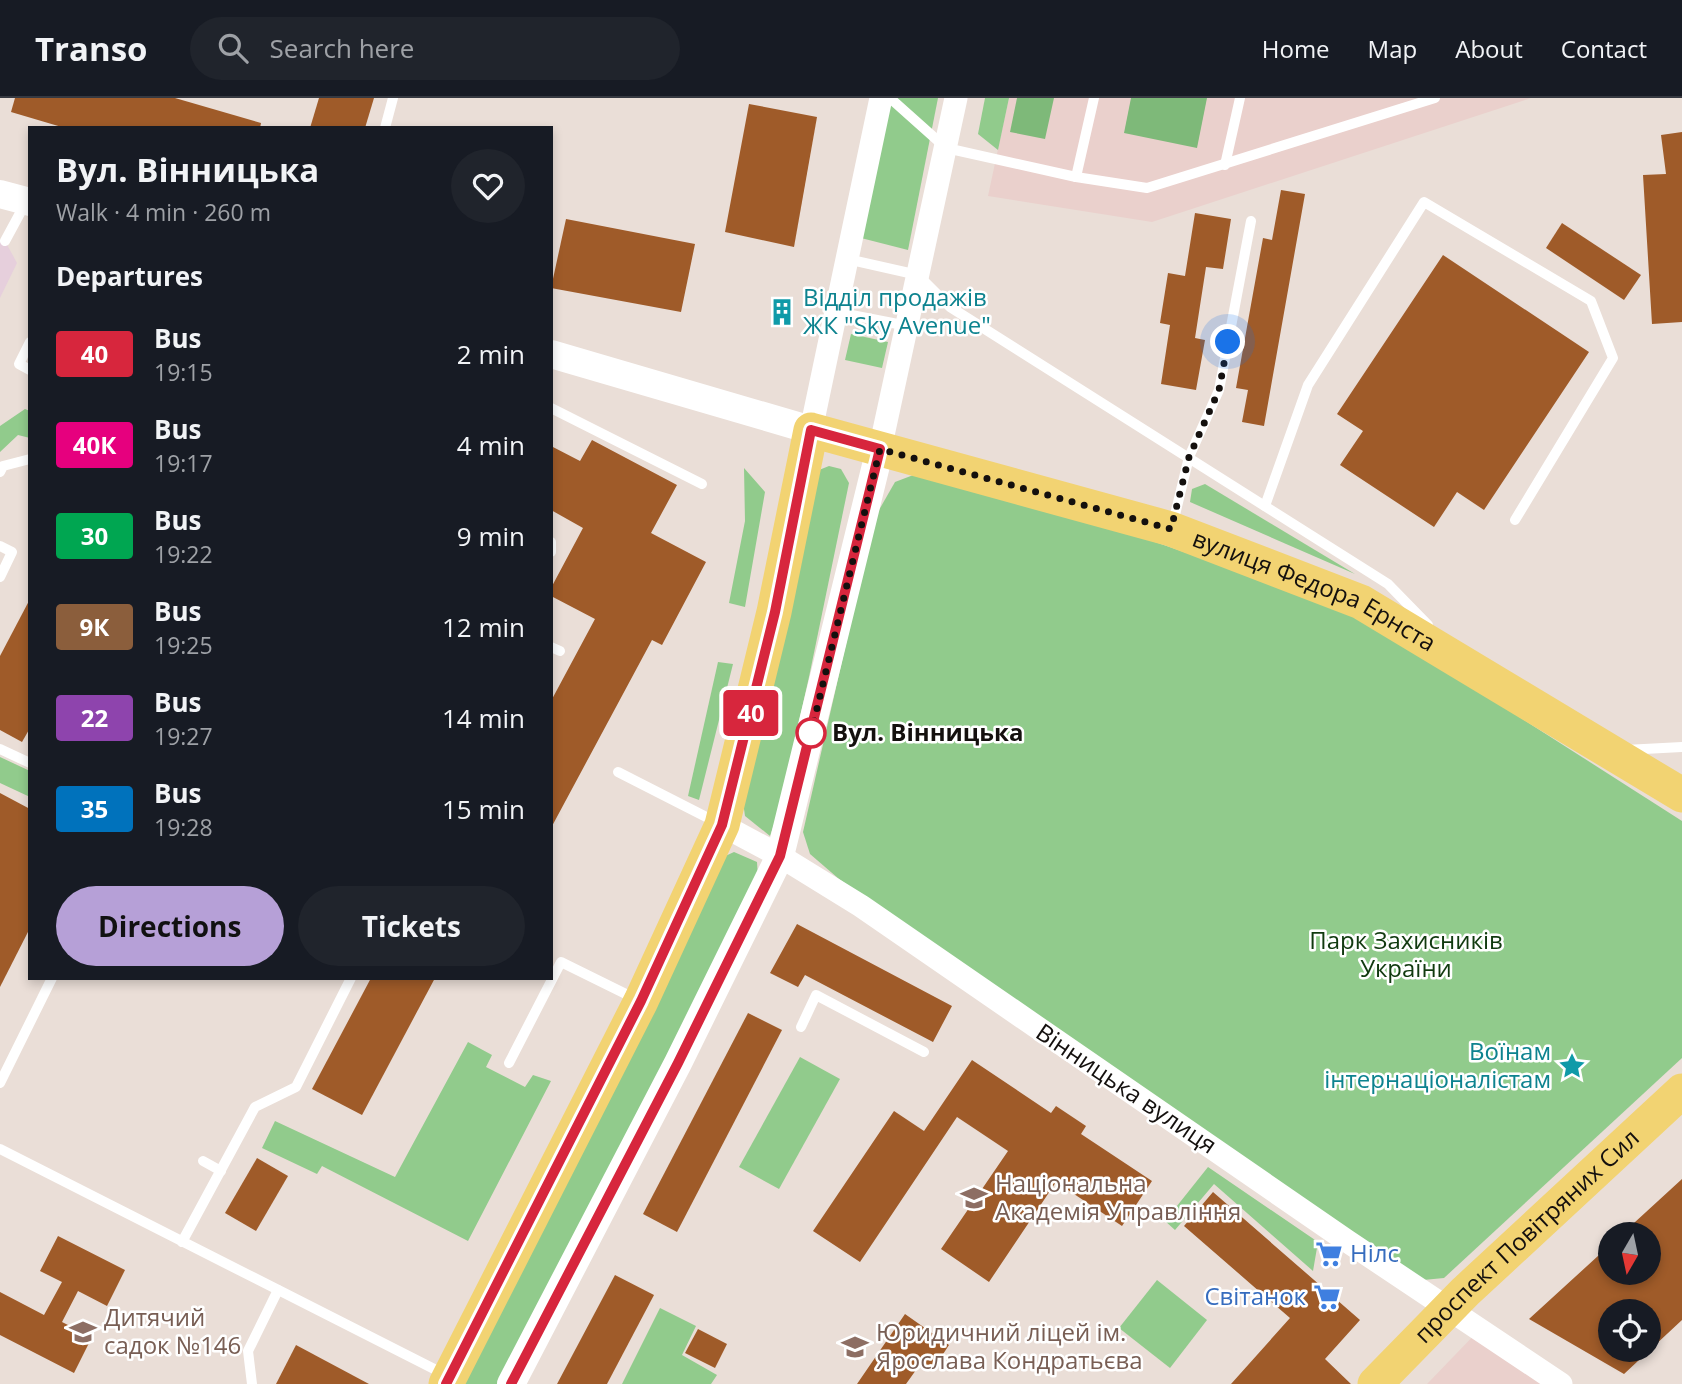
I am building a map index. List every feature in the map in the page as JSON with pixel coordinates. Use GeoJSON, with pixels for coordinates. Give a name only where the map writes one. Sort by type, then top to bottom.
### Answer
{"type":"FeatureCollection","features":[{"type":"Feature","properties":{"kind":"main road","name":"вулиця Федора Ернста"},"geometry":{"type":"LineString","coordinates":[[811,430],[1171,529],[1361,602],[1682,794]]}},
{"type":"Feature","properties":{"kind":"main road"},"geometry":{"type":"LineString","coordinates":[[447,1381],[641,1001],[722,825],[775,612],[811,430]]}},
{"type":"Feature","properties":{"kind":"main road","name":"проспект Повітряних Сил"},"geometry":{"type":"LineString","coordinates":[[1375,1384],[1448,1308],[1682,1091]]}},
{"type":"Feature","properties":{"kind":"street"},"geometry":{"type":"LineString","coordinates":[[811,430],[881,98]]}},
{"type":"Feature","properties":{"kind":"street"},"geometry":{"type":"LineString","coordinates":[[511,1384],[678,1063],[780,856],[880,449],[956,98]]}},
{"type":"Feature","properties":{"kind":"street","name":"вулиця Федора Ернста"},"geometry":{"type":"LineString","coordinates":[[553,355],[811,430]]}},
{"type":"Feature","properties":{"kind":"street","name":"Вінницька вулиця"},"geometry":{"type":"LineString","coordinates":[[722,825],[780,856],[861,906],[1561,1384]]}},
{"type":"Feature","properties":{"kind":"lane"},"geometry":{"type":"LineString","coordinates":[[386,126],[393,98]]}},
{"type":"Feature","properties":{"kind":"lane"},"geometry":{"type":"LineString","coordinates":[[890,98],[946,148],[1076,177],[1147,188],[1434,98]]}},
{"type":"Feature","properties":{"kind":"lane"},"geometry":{"type":"LineString","coordinates":[[1076,177],[1094,98]]}},
{"type":"Feature","properties":{"kind":"lane"},"geometry":{"type":"LineString","coordinates":[[1225,165],[1240,98]]}},
{"type":"Feature","properties":{"kind":"lane"},"geometry":{"type":"LineString","coordinates":[[1395,111],[1398,98]]}},
{"type":"Feature","properties":{"kind":"lane"},"geometry":{"type":"LineString","coordinates":[[5,241],[19,199]]}},
{"type":"Feature","properties":{"kind":"lane"},"geometry":{"type":"LineString","coordinates":[[1265,506],[1308,386],[1424,202],[1591,300],[1613,358],[1515,520]]}},
{"type":"Feature","properties":{"kind":"lane"},"geometry":{"type":"LineString","coordinates":[[1171,529],[1189,457],[1219,390],[1251,221]]}},
{"type":"Feature","properties":{"kind":"lane"},"geometry":{"type":"LineString","coordinates":[[847,259],[918,275],[950,307],[1388,584],[1462,660]]}},
{"type":"Feature","properties":{"kind":"lane"},"geometry":{"type":"LineString","coordinates":[[836,313],[908,326]]}},
{"type":"Feature","properties":{"kind":"lane"},"geometry":{"type":"LineString","coordinates":[[28,346],[19,364],[28,369]]}},
{"type":"Feature","properties":{"kind":"lane"},"geometry":{"type":"LineString","coordinates":[[553,409],[702,484]]}},
{"type":"Feature","properties":{"kind":"lane"},"geometry":{"type":"LineString","coordinates":[[0,472],[3,466],[28,460]]}},
{"type":"Feature","properties":{"kind":"lane"},"geometry":{"type":"LineString","coordinates":[[0,546],[12,552],[0,577]]}},
{"type":"Feature","properties":{"kind":"lane"},"geometry":{"type":"LineString","coordinates":[[1612,751],[1682,747]]}},
{"type":"Feature","properties":{"kind":"lane"},"geometry":{"type":"LineString","coordinates":[[0,749],[28,762]]}},
{"type":"Feature","properties":{"kind":"lane"},"geometry":{"type":"LineString","coordinates":[[618,772],[690,806],[722,825]]}},
{"type":"Feature","properties":{"kind":"lane"},"geometry":{"type":"LineString","coordinates":[[553,978],[561,962],[641,1001]]}},
{"type":"Feature","properties":{"kind":"lane"},"geometry":{"type":"LineString","coordinates":[[0,1083],[51,980]]}},
{"type":"Feature","properties":{"kind":"lane"},"geometry":{"type":"LineString","coordinates":[[182,1242],[255,1107],[296,1087],[350,980]]}},
{"type":"Feature","properties":{"kind":"lane"},"geometry":{"type":"LineString","coordinates":[[509,1063],[552,980]]}},
{"type":"Feature","properties":{"kind":"lane"},"geometry":{"type":"LineString","coordinates":[[800,1027],[816,995],[924,1052]]}},
{"type":"Feature","properties":{"kind":"lane"},"geometry":{"type":"LineString","coordinates":[[0,1149],[278,1290],[447,1381]]}},
{"type":"Feature","properties":{"kind":"lane"},"geometry":{"type":"LineString","coordinates":[[203,1161],[221,1171]]}},
{"type":"Feature","properties":{"kind":"lane"},"geometry":{"type":"LineString","coordinates":[[252,1384],[248,1351],[278,1290]]}},
{"type":"Feature","properties":{"kind":"shaded area"},"geometry":{"type":"Polygon","coordinates":[[[1009,98],[1531,98],[1152,222],[988,196],[1009,98]]]}},
{"type":"Feature","properties":{"kind":"shaded area"},"geometry":{"type":"Polygon","coordinates":[[[0,240],[5,241],[17,263],[0,298],[0,240]]]}},
{"type":"Feature","properties":{"kind":"shaded area"},"geometry":{"type":"Polygon","coordinates":[[[1480,1329],[1561,1384],[1427,1384],[1480,1329]]]}},
{"type":"Feature","properties":{"kind":"green space"},"geometry":{"type":"Polygon","coordinates":[[[891,98],[938,98],[908,250],[861,238],[891,98]]]}},
{"type":"Feature","properties":{"kind":"green space"},"geometry":{"type":"Polygon","coordinates":[[[985,98],[1009,98],[998,150],[978,134],[985,98]]]}},
{"type":"Feature","properties":{"kind":"green space"},"geometry":{"type":"Polygon","coordinates":[[[1017,98],[1054,98],[1045,139],[1010,132],[1017,98]]]}},
{"type":"Feature","properties":{"kind":"green space"},"geometry":{"type":"Polygon","coordinates":[[[1131,98],[1207,98],[1197,148],[1124,133],[1131,98]]]}},
{"type":"Feature","properties":{"kind":"green space"},"geometry":{"type":"Polygon","coordinates":[[[851,334],[888,342],[882,368],[845,360],[851,334]]]}},
{"type":"Feature","properties":{"kind":"green space"},"geometry":{"type":"Polygon","coordinates":[[[25,409],[28,410],[28,438],[18,435],[0,452],[0,426],[25,409]]]}},
{"type":"Feature","properties":{"kind":"green space"},"geometry":{"type":"Polygon","coordinates":[[[829,466],[841,469],[849,483],[809,677],[779,810],[770,836],[745,816],[743,802],[819,470],[829,466]]]}},
{"type":"Feature","properties":{"kind":"green space"},"geometry":{"type":"Polygon","coordinates":[[[744,468],[765,492],[745,607],[729,603],[745,521],[744,468]]]}},
{"type":"Feature","properties":{"kind":"green space","name":"Парк Захисників України"},"geometry":{"type":"Polygon","coordinates":[[[916,474],[1135,535],[1282,586],[1360,619],[1449,672],[1682,821],[1682,1058],[1444,1278],[1423,1280],[1102,1067],[839,879],[810,854],[803,832],[875,517],[895,482],[916,474]]]}},
{"type":"Feature","properties":{"kind":"green space"},"geometry":{"type":"Polygon","coordinates":[[[1205,484],[1355,574],[1190,502],[1192,489],[1205,484]]]}},
{"type":"Feature","properties":{"kind":"green space"},"geometry":{"type":"Polygon","coordinates":[[[718,662],[733,664],[699,800],[688,796],[718,662]]]}},
{"type":"Feature","properties":{"kind":"green space"},"geometry":{"type":"Polygon","coordinates":[[[0,757],[28,770],[28,796],[0,783],[0,757]]]}},
{"type":"Feature","properties":{"kind":"green space"},"geometry":{"type":"Polygon","coordinates":[[[734,852],[757,862],[758,877],[502,1384],[458,1384],[721,858],[734,852]]]}},
{"type":"Feature","properties":{"kind":"green space"},"geometry":{"type":"Polygon","coordinates":[[[468,1042],[492,1055],[486,1067],[525,1087],[533,1075],[551,1081],[468,1241],[322,1166],[317,1174],[262,1148],[275,1121],[395,1177],[468,1042]]]}},
{"type":"Feature","properties":{"kind":"green space"},"geometry":{"type":"Polygon","coordinates":[[[800,1057],[840,1079],[779,1189],[739,1167],[800,1057]]]}},
{"type":"Feature","properties":{"kind":"green space"},"geometry":{"type":"Polygon","coordinates":[[[1208,1167],[1318,1242],[1313,1271],[1214,1184],[1175,1230],[1165,1221],[1208,1167]]]}},
{"type":"Feature","properties":{"kind":"green space"},"geometry":{"type":"Polygon","coordinates":[[[1157,1280],[1207,1320],[1170,1368],[1119,1328],[1157,1280]]]}},
{"type":"Feature","properties":{"kind":"green space"},"geometry":{"type":"Polygon","coordinates":[[[660,1308],[696,1326],[682,1355],[717,1375],[711,1384],[622,1384],[660,1308]]]}},
{"type":"Feature","properties":{"kind":"building"},"geometry":{"type":"Polygon","coordinates":[[[15,98],[175,98],[261,123],[260,126],[58,126],[11,112],[15,98]]]}},
{"type":"Feature","properties":{"kind":"building"},"geometry":{"type":"Polygon","coordinates":[[[319,98],[374,98],[366,126],[311,126],[319,98]]]}},
{"type":"Feature","properties":{"kind":"building"},"geometry":{"type":"Polygon","coordinates":[[[749,104],[817,117],[794,247],[725,232],[749,104]]]}},
{"type":"Feature","properties":{"kind":"building"},"geometry":{"type":"Polygon","coordinates":[[[1682,132],[1682,322],[1652,324],[1643,175],[1666,174],[1661,135],[1682,132]]]}},
{"type":"Feature","properties":{"kind":"building"},"geometry":{"type":"Polygon","coordinates":[[[1281,190],[1305,194],[1264,426],[1242,422],[1248,390],[1236,388],[1263,238],[1272,240],[1281,190]]]}},
{"type":"Feature","properties":{"kind":"building"},"geometry":{"type":"Polygon","coordinates":[[[1195,213],[1231,219],[1223,269],[1206,267],[1195,338],[1205,340],[1196,390],[1161,384],[1170,325],[1160,323],[1168,273],[1185,276],[1195,213]]]}},
{"type":"Feature","properties":{"kind":"building"},"geometry":{"type":"Polygon","coordinates":[[[566,219],[695,244],[681,312],[553,288],[566,219]]]}},
{"type":"Feature","properties":{"kind":"building"},"geometry":{"type":"Polygon","coordinates":[[[1562,223],[1641,275],[1624,300],[1546,248],[1562,223]]]}},
{"type":"Feature","properties":{"kind":"building"},"geometry":{"type":"Polygon","coordinates":[[[1443,255],[1589,352],[1484,510],[1457,492],[1434,527],[1340,465],[1363,431],[1337,414],[1443,255]]]}},
{"type":"Feature","properties":{"kind":"building"},"geometry":{"type":"Polygon","coordinates":[[[592,440],[677,485],[651,533],[706,562],[662,645],[652,640],[553,824],[553,697],[595,619],[553,597],[553,584],[583,528],[553,511],[553,447],[580,461],[592,440]]]}},
{"type":"Feature","properties":{"kind":"building"},"geometry":{"type":"Polygon","coordinates":[[[28,603],[28,732],[22,742],[0,730],[0,656],[28,603]]]}},
{"type":"Feature","properties":{"kind":"building"},"geometry":{"type":"Polygon","coordinates":[[[0,793],[28,808],[28,932],[0,987],[0,793]]]}},
{"type":"Feature","properties":{"kind":"building"},"geometry":{"type":"Polygon","coordinates":[[[797,924],[952,1006],[933,1042],[805,975],[798,987],[770,973],[797,924]]]}},
{"type":"Feature","properties":{"kind":"building"},"geometry":{"type":"Polygon","coordinates":[[[370,980],[434,980],[362,1115],[312,1089],[370,980]]]}},
{"type":"Feature","properties":{"kind":"building"},"geometry":{"type":"Polygon","coordinates":[[[748,1013],[782,1030],[677,1232],[643,1214],[748,1013]]]}},
{"type":"Feature","properties":{"kind":"building"},"geometry":{"type":"Polygon","coordinates":[[[972,1060],[1051,1113],[1056,1106],[1086,1126],[1081,1134],[1152,1181],[1122,1226],[1056,1182],[989,1282],[941,1249],[1008,1151],[957,1117],[860,1262],[813,1231],[894,1111],[924,1131],[972,1060]]]}},
{"type":"Feature","properties":{"kind":"building"},"geometry":{"type":"Polygon","coordinates":[[[257,1158],[288,1176],[256,1231],[225,1213],[257,1158]]]}},
{"type":"Feature","properties":{"kind":"building"},"geometry":{"type":"Polygon","coordinates":[[[1682,1179],[1682,1320],[1661,1340],[1661,1299],[1598,1299],[1598,1359],[1529,1319],[1598,1256],[1598,1285],[1661,1285],[1661,1222],[1635,1222],[1682,1179]]]}},
{"type":"Feature","properties":{"kind":"building"},"geometry":{"type":"Polygon","coordinates":[[[1213,1192],[1360,1320],[1325,1359],[1351,1384],[1231,1384],[1290,1318],[1184,1226],[1213,1192]]]}},
{"type":"Feature","properties":{"kind":"building"},"geometry":{"type":"Polygon","coordinates":[[[58,1236],[125,1270],[107,1306],[78,1291],[62,1322],[92,1337],[74,1373],[0,1335],[0,1292],[44,1315],[62,1282],[40,1271],[58,1236]]]}},
{"type":"Feature","properties":{"kind":"building"},"geometry":{"type":"Polygon","coordinates":[[[615,1275],[654,1295],[607,1384],[557,1384],[615,1275]]]}},
{"type":"Feature","properties":{"kind":"building"},"geometry":{"type":"Polygon","coordinates":[[[905,1314],[949,1345],[932,1371],[921,1363],[906,1384],[857,1384],[905,1314]]]}},
{"type":"Feature","properties":{"kind":"building"},"geometry":{"type":"Polygon","coordinates":[[[698,1329],[727,1344],[715,1368],[685,1353],[698,1329]]]}},
{"type":"Feature","properties":{"kind":"building"},"geometry":{"type":"Polygon","coordinates":[[[296,1345],[369,1384],[276,1384],[296,1345]]]}},
{"type":"Feature","properties":{"kind":"building"},"geometry":{"type":"Polygon","coordinates":[[[1603,1362],[1637,1362],[1624,1374],[1603,1362]]]}},
{"type":"Feature","properties":{"kind":"bus line","name":"40"},"geometry":{"type":"LineString","coordinates":[[446,1384],[641,1001],[722,825],[775,612],[811,430],[880,449],[780,856],[678,1063],[511,1384]]}},
{"type":"Feature","properties":{"kind":"place","name":"Відділ продажів ЖК \"Sky Avenue\""},"geometry":{"type":"Point","coordinates":[782,312]}},
{"type":"Feature","properties":{"kind":"place","name":"Вул. Вінницька"},"geometry":{"type":"Point","coordinates":[811,733]}},
{"type":"Feature","properties":{"kind":"place","name":"Воїнам інтернаціоналістам"},"geometry":{"type":"Point","coordinates":[1572,1066]}},
{"type":"Feature","properties":{"kind":"place","name":"Національна Академія Управління"},"geometry":{"type":"Point","coordinates":[974,1198]}},
{"type":"Feature","properties":{"kind":"place","name":"Нілс"},"geometry":{"type":"Point","coordinates":[1329,1254]}},
{"type":"Feature","properties":{"kind":"place","name":"Світанок"},"geometry":{"type":"Point","coordinates":[1327,1297]}},
{"type":"Feature","properties":{"kind":"place","name":"Дитячий садок №146"},"geometry":{"type":"Point","coordinates":[83,1332]}},
{"type":"Feature","properties":{"kind":"place","name":"Юридичний ліцей ім. Ярослава Кондратьєва"},"geometry":{"type":"Point","coordinates":[855,1347]}},
{"type":"Feature","properties":{"kind":"route"},"geometry":{"type":"LineString","coordinates":[[811,733],[880,449],[1171,529],[1189,457],[1219,390],[1228,342]]}}]}
